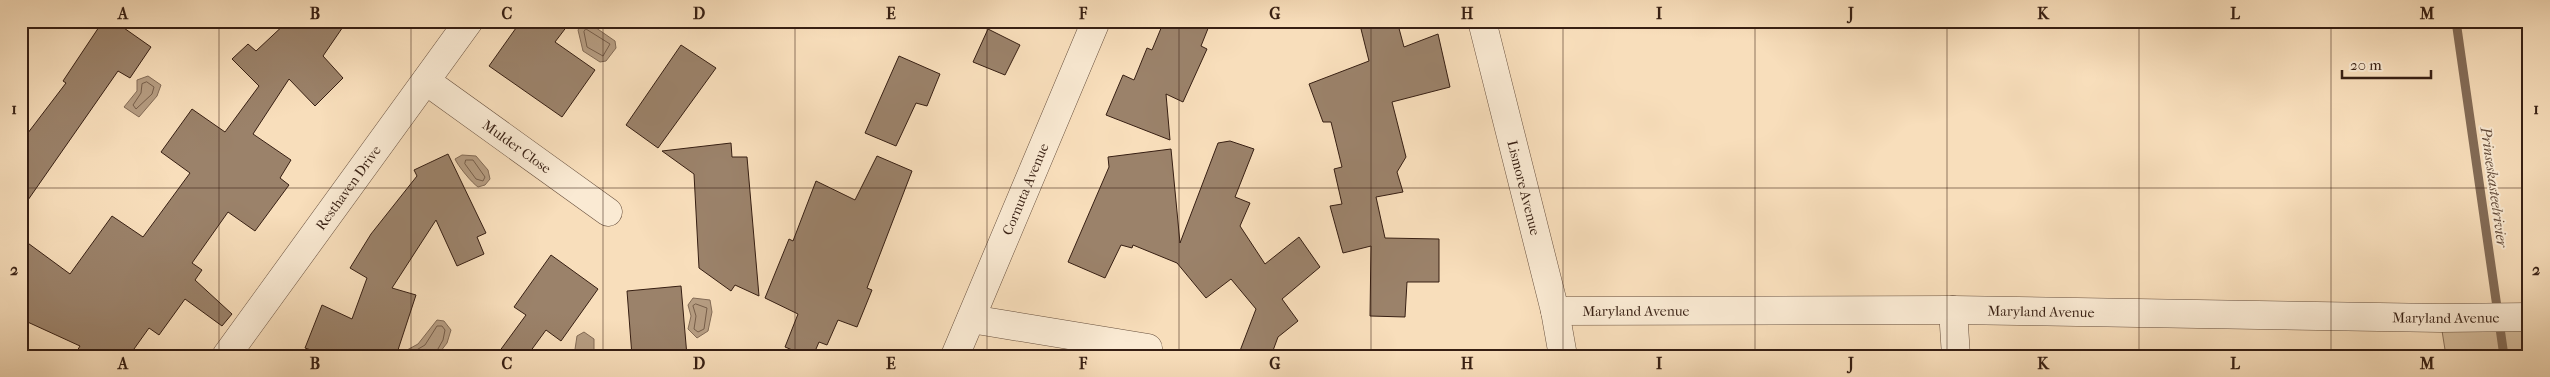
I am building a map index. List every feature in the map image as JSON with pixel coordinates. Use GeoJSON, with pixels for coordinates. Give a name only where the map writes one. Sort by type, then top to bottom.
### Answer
{"type":"FeatureCollection","features":[{"type":"Feature","properties":{"kind":"street","name":"Resthaven Drive"},"geometry":{"type":"LineString","coordinates":[[226,356],[469,21]]}},
{"type":"Feature","properties":{"kind":"street","name":"Cornuta Avenue"},"geometry":{"type":"LineString","coordinates":[[955,356],[1096,21]]}},
{"type":"Feature","properties":{"kind":"street","name":"Lismore Avenue"},"geometry":{"type":"LineString","coordinates":[[1482,21],[1554,311],[1563,356]]}},
{"type":"Feature","properties":{"kind":"street","name":"Mulder Close"},"geometry":{"type":"LineString","coordinates":[[426,81],[608,212]]}},
{"type":"Feature","properties":{"kind":"street"},"geometry":{"type":"LineString","coordinates":[[1953,310],[1956,356]]}},
{"type":"Feature","properties":{"kind":"street","name":"Maryland Avenue"},"geometry":{"type":"LineString","coordinates":[[1554,311],[1953,310],[2474,318],[2523,317]]}},
{"type":"Feature","properties":{"kind":"street"},"geometry":{"type":"LineString","coordinates":[[971,319],[1148,348]]}},
{"type":"Feature","properties":{"kind":"shaded area"},"geometry":{"type":"Polygon","coordinates":[[[2529,317],[2529,356],[2446,356],[2440,318],[2529,317]]]}},
{"type":"Feature","properties":{"kind":"water"},"geometry":{"type":"Polygon","coordinates":[[[589,23],[615,41],[616,48],[606,61],[600,62],[583,51],[578,30],[582,24],[589,23]]]}},
{"type":"Feature","properties":{"kind":"water"},"geometry":{"type":"Polygon","coordinates":[[[148,76],[161,85],[157,96],[139,117],[124,107],[137,91],[137,80],[148,76]]]}},
{"type":"Feature","properties":{"kind":"water"},"geometry":{"type":"Polygon","coordinates":[[[462,155],[476,156],[488,170],[490,179],[485,185],[478,187],[462,170],[455,159],[462,155]]]}},
{"type":"Feature","properties":{"kind":"water"},"geometry":{"type":"Polygon","coordinates":[[[693,298],[710,300],[712,312],[708,331],[697,338],[688,329],[691,316],[688,305],[693,298]]]}},
{"type":"Feature","properties":{"kind":"water"},"geometry":{"type":"Polygon","coordinates":[[[437,320],[444,321],[451,330],[447,343],[437,356],[407,354],[407,350],[418,344],[437,320]]]}},
{"type":"Feature","properties":{"kind":"water"},"geometry":{"type":"Polygon","coordinates":[[[584,332],[594,339],[594,356],[574,356],[577,336],[584,332]]]}},
{"type":"Feature","properties":{"kind":"building"},"geometry":{"type":"Polygon","coordinates":[[[103,21],[114,21],[151,47],[130,78],[118,71],[21,210],[21,142],[66,83],[63,81],[103,21]]]}},
{"type":"Feature","properties":{"kind":"building"},"geometry":{"type":"Polygon","coordinates":[[[288,21],[347,21],[323,56],[343,78],[315,106],[289,79],[253,134],[291,160],[280,178],[289,185],[255,231],[228,212],[192,263],[202,270],[195,280],[232,314],[222,326],[185,299],[159,335],[149,328],[129,356],[74,356],[80,346],[21,319],[21,238],[70,274],[112,216],[143,237],[190,173],[161,152],[192,109],[225,132],[259,86],[232,59],[248,44],[256,51],[288,21]]]}},
{"type":"Feature","properties":{"kind":"building"},"geometry":{"type":"Polygon","coordinates":[[[521,21],[571,21],[555,42],[595,70],[562,117],[489,66],[521,21]]]}},
{"type":"Feature","properties":{"kind":"building"},"geometry":{"type":"Polygon","coordinates":[[[1164,21],[1211,21],[1201,46],[1207,49],[1183,102],[1166,94],[1170,140],[1106,115],[1123,75],[1134,80],[1147,48],[1152,50],[1164,21]]]}},
{"type":"Feature","properties":{"kind":"building"},"geometry":{"type":"Polygon","coordinates":[[[1359,21],[1397,21],[1404,47],[1438,34],[1450,87],[1392,102],[1406,157],[1397,172],[1403,192],[1376,197],[1385,238],[1439,239],[1439,282],[1407,282],[1405,317],[1370,316],[1371,246],[1343,253],[1330,206],[1342,204],[1334,169],[1342,167],[1331,122],[1323,122],[1309,84],[1369,61],[1359,21]]]}},
{"type":"Feature","properties":{"kind":"building"},"geometry":{"type":"Polygon","coordinates":[[[988,29],[1020,45],[1005,75],[973,62],[988,29]]]}},
{"type":"Feature","properties":{"kind":"building"},"geometry":{"type":"Polygon","coordinates":[[[681,45],[716,68],[658,148],[626,125],[681,45]]]}},
{"type":"Feature","properties":{"kind":"building"},"geometry":{"type":"Polygon","coordinates":[[[899,56],[940,74],[927,106],[916,103],[896,146],[865,133],[899,56]]]}},
{"type":"Feature","properties":{"kind":"building"},"geometry":{"type":"Polygon","coordinates":[[[1230,141],[1254,149],[1235,197],[1250,203],[1240,226],[1265,264],[1299,237],[1320,267],[1282,299],[1298,321],[1278,337],[1271,356],[1238,356],[1256,309],[1231,279],[1206,298],[1177,263],[1133,245],[1132,248],[1121,245],[1105,278],[1068,262],[1109,167],[1108,157],[1171,149],[1180,243],[1218,143],[1230,141]]]}},
{"type":"Feature","properties":{"kind":"building"},"geometry":{"type":"Polygon","coordinates":[[[731,143],[732,157],[747,157],[759,296],[735,285],[731,291],[699,268],[694,174],[662,151],[731,143]]]}},
{"type":"Feature","properties":{"kind":"building"},"geometry":{"type":"Polygon","coordinates":[[[448,154],[486,233],[477,237],[484,254],[457,266],[436,220],[392,288],[416,295],[396,356],[329,356],[305,348],[322,305],[352,319],[367,278],[350,268],[371,234],[417,176],[414,170],[448,154]]]}},
{"type":"Feature","properties":{"kind":"building"},"geometry":{"type":"Polygon","coordinates":[[[877,156],[912,171],[867,288],[872,290],[857,327],[838,320],[827,345],[819,342],[813,356],[807,356],[785,347],[798,314],[765,298],[789,239],[793,241],[816,181],[855,200],[877,156]]]}},
{"type":"Feature","properties":{"kind":"building"},"geometry":{"type":"Polygon","coordinates":[[[551,255],[598,289],[561,341],[546,330],[527,356],[496,356],[526,315],[514,307],[551,255]]]}},
{"type":"Feature","properties":{"kind":"building"},"geometry":{"type":"Polygon","coordinates":[[[681,286],[687,356],[632,356],[627,291],[681,286]]]}},
{"type":"Feature","properties":{"kind":"waterway","name":"Prinseskasteelrivier"},"geometry":{"type":"LineString","coordinates":[[2456,21],[2504,356]]}}]}
